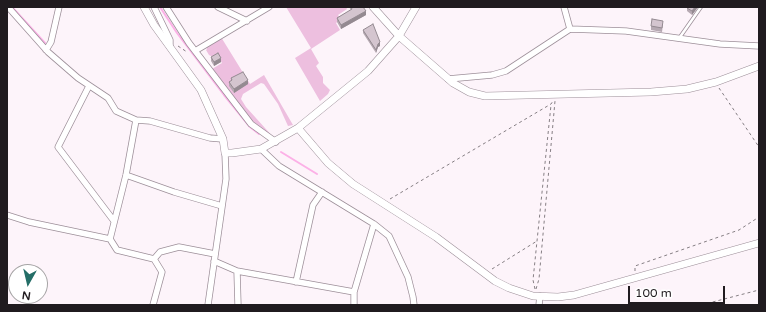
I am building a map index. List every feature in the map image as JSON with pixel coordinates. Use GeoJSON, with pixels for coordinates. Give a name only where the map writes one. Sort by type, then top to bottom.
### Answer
{"type":"FeatureCollection","features":[{"type":"Feature","properties":{"kind":"street"},"geometry":{"type":"LineString","coordinates":[[8,7],[46,50],[78,78],[108,98],[116,111],[136,120],[150,121],[210,138],[223,140]]}},
{"type":"Feature","properties":{"kind":"street"},"geometry":{"type":"LineString","coordinates":[[46,50],[52,42],[59,7]]}},
{"type":"Feature","properties":{"kind":"street"},"geometry":{"type":"LineString","coordinates":[[144,7],[154,25],[201,90],[223,140],[226,179],[208,305]]}},
{"type":"Feature","properties":{"kind":"street"},"geometry":{"type":"LineString","coordinates":[[154,7],[170,40],[170,46]]}},
{"type":"Feature","properties":{"kind":"street"},"geometry":{"type":"LineString","coordinates":[[166,7],[176,25],[251,124],[276,142]]}},
{"type":"Feature","properties":{"kind":"street"},"geometry":{"type":"LineString","coordinates":[[218,7],[247,21]]}},
{"type":"Feature","properties":{"kind":"street"},"geometry":{"type":"LineString","coordinates":[[195,51],[269,7]]}},
{"type":"Feature","properties":{"kind":"street"},"geometry":{"type":"LineString","coordinates":[[373,7],[399,36],[448,79],[469,92],[485,96],[651,92],[687,89],[716,82],[759,66]]}},
{"type":"Feature","properties":{"kind":"street"},"geometry":{"type":"LineString","coordinates":[[225,153],[248,152],[261,149],[276,142],[298,128],[368,71],[399,36],[416,7]]}},
{"type":"Feature","properties":{"kind":"street"},"geometry":{"type":"LineString","coordinates":[[564,7],[570,29]]}},
{"type":"Feature","properties":{"kind":"street"},"geometry":{"type":"LineString","coordinates":[[448,79],[492,75],[506,71],[570,29],[626,31],[720,44],[759,46]]}},
{"type":"Feature","properties":{"kind":"street"},"geometry":{"type":"LineString","coordinates":[[89,86],[58,147],[114,221]]}},
{"type":"Feature","properties":{"kind":"street"},"geometry":{"type":"LineString","coordinates":[[136,120],[126,175],[110,239],[117,250],[154,259],[162,272],[153,305]]}},
{"type":"Feature","properties":{"kind":"street"},"geometry":{"type":"LineString","coordinates":[[298,128],[332,167],[382,203],[436,237],[485,274],[509,288],[540,296],[558,297],[574,294],[759,243]]}},
{"type":"Feature","properties":{"kind":"street"},"geometry":{"type":"LineString","coordinates":[[261,149],[279,166],[374,224],[389,236],[408,277],[414,296],[414,305]]}},
{"type":"Feature","properties":{"kind":"street"},"geometry":{"type":"LineString","coordinates":[[126,175],[174,192],[222,206]]}},
{"type":"Feature","properties":{"kind":"street"},"geometry":{"type":"LineString","coordinates":[[296,282],[313,205],[322,192]]}},
{"type":"Feature","properties":{"kind":"street"},"geometry":{"type":"LineString","coordinates":[[7,215],[29,222],[110,239]]}},
{"type":"Feature","properties":{"kind":"street"},"geometry":{"type":"LineString","coordinates":[[354,305],[354,292],[374,224]]}},
{"type":"Feature","properties":{"kind":"street"},"geometry":{"type":"LineString","coordinates":[[154,259],[160,252],[179,247],[214,257],[237,271],[354,292]]}},
{"type":"Feature","properties":{"kind":"street"},"geometry":{"type":"LineString","coordinates":[[237,271],[238,305]]}},
{"type":"Feature","properties":{"kind":"street"},"geometry":{"type":"LineString","coordinates":[[539,305],[540,296]]}},
{"type":"Feature","properties":{"kind":"lane"},"geometry":{"type":"LineString","coordinates":[[679,38],[701,7]]}},
{"type":"Feature","properties":{"kind":"path"},"geometry":{"type":"LineString","coordinates":[[716,82],[759,147]]}},
{"type":"Feature","properties":{"kind":"path"},"geometry":{"type":"LineString","coordinates":[[556,95],[539,279],[535,291],[533,280],[551,104],[556,95]]}},
{"type":"Feature","properties":{"kind":"path"},"geometry":{"type":"LineString","coordinates":[[382,203],[551,104]]}},
{"type":"Feature","properties":{"kind":"path"},"geometry":{"type":"LineString","coordinates":[[636,277],[634,266],[739,230],[759,217]]}},
{"type":"Feature","properties":{"kind":"path"},"geometry":{"type":"LineString","coordinates":[[485,274],[537,241]]}},
{"type":"Feature","properties":{"kind":"path"},"geometry":{"type":"LineString","coordinates":[[701,305],[759,290]]}},
{"type":"Feature","properties":{"kind":"shaded area"},"geometry":{"type":"Polygon","coordinates":[[[286,7],[346,7],[347,9],[338,15],[341,19],[336,23],[340,30],[311,49],[319,63],[316,66],[323,77],[323,83],[330,90],[328,94],[320,101],[295,58],[311,48],[286,7]]]}},
{"type":"Feature","properties":{"kind":"shaded area"},"geometry":{"type":"Polygon","coordinates":[[[221,37],[250,84],[264,75],[293,125],[288,126],[278,104],[264,84],[261,83],[243,94],[241,99],[246,107],[274,138],[252,121],[212,69],[222,63],[217,55],[213,57],[209,55],[206,47],[221,37]]]}},
{"type":"Feature","properties":{"kind":"building"},"geometry":{"type":"Polygon","coordinates":[[[351,7],[363,7],[366,11],[341,25],[337,18],[352,9],[351,7]]]}},
{"type":"Feature","properties":{"kind":"building"},"geometry":{"type":"Polygon","coordinates":[[[687,7],[695,7],[692,11],[687,7]]]}},
{"type":"Feature","properties":{"kind":"building"},"geometry":{"type":"Polygon","coordinates":[[[652,19],[663,21],[662,28],[651,26],[652,19]]]}},
{"type":"Feature","properties":{"kind":"building"},"geometry":{"type":"Polygon","coordinates":[[[373,24],[380,42],[376,50],[363,30],[373,24]]]}},
{"type":"Feature","properties":{"kind":"building"},"geometry":{"type":"Polygon","coordinates":[[[218,53],[221,58],[214,62],[211,57],[218,53]]]}},
{"type":"Feature","properties":{"kind":"building"},"geometry":{"type":"Polygon","coordinates":[[[243,72],[248,80],[234,89],[229,82],[232,80],[231,78],[243,72]]]}},
{"type":"Feature","properties":{"kind":"waterway"},"geometry":{"type":"LineString","coordinates":[[12,7],[45,43]]}},
{"type":"Feature","properties":{"kind":"waterway"},"geometry":{"type":"LineString","coordinates":[[160,7],[177,33],[224,95],[250,127],[259,134]]}},
{"type":"Feature","properties":{"kind":"waterway"},"geometry":{"type":"LineString","coordinates":[[281,152],[317,174]]}}]}
